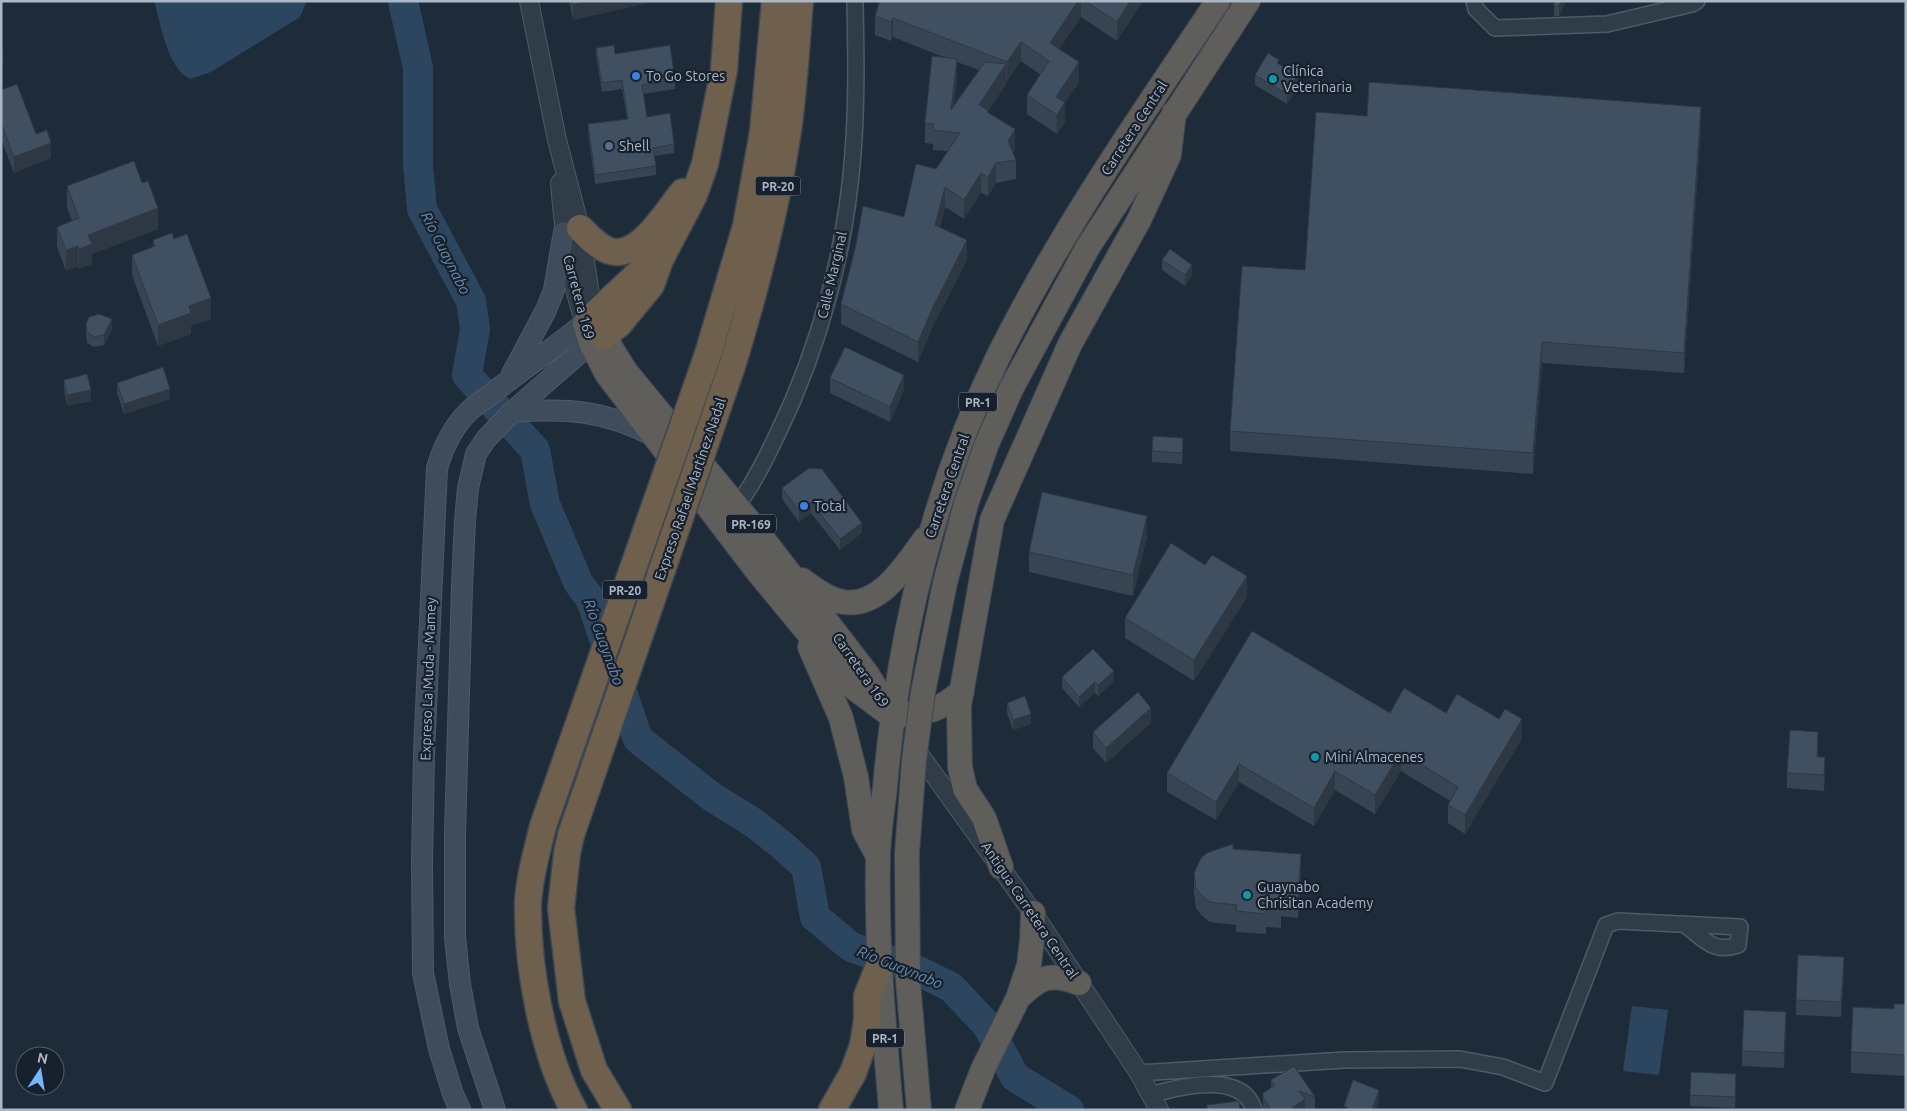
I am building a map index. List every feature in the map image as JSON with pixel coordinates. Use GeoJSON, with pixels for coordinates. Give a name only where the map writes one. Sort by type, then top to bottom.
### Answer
{"type":"FeatureCollection","features":[{"type":"Feature","properties":{"kind":"highway"},"geometry":{"type":"LineString","coordinates":[[594,329],[639,273],[660,260],[694,195],[705,164],[724,70],[730,1]]}},
{"type":"Feature","properties":{"kind":"highway","name":"Expreso Rafael Martínez Nadal"},"geometry":{"type":"LineString","coordinates":[[574,1110],[545,1038],[531,956],[528,903],[535,856],[543,826],[708,354],[746,226],[762,142],[774,1]]}},
{"type":"Feature","properties":{"kind":"highway","name":"Expreso Rafael Martínez Nadal"},"geometry":{"type":"LineString","coordinates":[[618,1110],[594,1070],[572,1001],[562,908],[567,853],[571,835],[732,366],[753,296],[768,235],[787,136],[800,1]]}},
{"type":"Feature","properties":{"kind":"highway","name":"Carretera Central"},"geometry":{"type":"LineString","coordinates":[[878,856],[892,716],[909,622],[930,533],[948,478],[977,404],[997,358],[1032,291],[1070,226],[1218,1]]}},
{"type":"Feature","properties":{"kind":"highway","name":"Carretera Central"},"geometry":{"type":"LineString","coordinates":[[919,1110],[908,980],[906,853],[914,761],[923,692],[945,583],[966,504],[986,446],[1011,389],[1088,247],[1248,1]]}},
{"type":"Feature","properties":{"kind":"highway"},"geometry":{"type":"LineString","coordinates":[[1001,867],[984,818],[965,789],[960,767],[959,706],[992,520],[1070,344],[1139,220],[1169,155],[1174,114]]}},
{"type":"Feature","properties":{"kind":"highway"},"geometry":{"type":"LineString","coordinates":[[572,230],[608,250],[630,250],[648,236],[705,164]]}},
{"type":"Feature","properties":{"kind":"highway","name":"Carretera 169"},"geometry":{"type":"LineString","coordinates":[[594,329],[626,372],[736,506],[867,674],[892,716]]}},
{"type":"Feature","properties":{"kind":"highway","name":"Carretera 169"},"geometry":{"type":"LineString","coordinates":[[594,329],[607,374],[720,523],[853,687],[892,716]]}},
{"type":"Feature","properties":{"kind":"highway"},"geometry":{"type":"LineString","coordinates":[[786,570],[823,594],[844,602],[868,600],[892,582],[930,533]]}},
{"type":"Feature","properties":{"kind":"highway"},"geometry":{"type":"LineString","coordinates":[[802,625],[806,640],[841,718],[856,778],[864,830],[878,856]]}},
{"type":"Feature","properties":{"kind":"highway"},"geometry":{"type":"LineString","coordinates":[[892,716],[928,713],[946,704],[962,691]]}},
{"type":"Feature","properties":{"kind":"highway","name":"PR-1"},"geometry":{"type":"LineString","coordinates":[[878,856],[879,966],[891,1110]]}},
{"type":"Feature","properties":{"kind":"highway"},"geometry":{"type":"LineString","coordinates":[[967,1110],[983,1069],[1018,998],[1030,956],[1033,913]]}},
{"type":"Feature","properties":{"kind":"highway"},"geometry":{"type":"LineString","coordinates":[[832,1110],[853,1073],[863,1045],[867,1020],[867,996],[879,966]]}},
{"type":"Feature","properties":{"kind":"highway"},"geometry":{"type":"LineString","coordinates":[[1018,998],[1035,982],[1050,978],[1063,977],[1079,983]]}},
{"type":"Feature","properties":{"kind":"highway"},"geometry":{"type":"LineString","coordinates":[[582,1032],[635,1110]]}},
{"type":"Feature","properties":{"kind":"main road"},"geometry":{"type":"LineString","coordinates":[[510,379],[546,310],[572,230]]}},
{"type":"Feature","properties":{"kind":"main road"},"geometry":{"type":"LineString","coordinates":[[495,1110],[468,1028],[460,984],[455,937],[455,833],[465,521],[468,488],[476,454],[486,439],[512,412],[568,363],[594,329]]}},
{"type":"Feature","properties":{"kind":"main road","name":"Expreso La Muda - Mamey"},"geometry":{"type":"LineString","coordinates":[[460,1110],[440,1049],[429,1005],[422,964],[424,753],[436,468],[451,434],[468,412],[556,346],[594,329]]}},
{"type":"Feature","properties":{"kind":"main road"},"geometry":{"type":"LineString","coordinates":[[512,412],[551,409],[578,411],[607,417],[634,426],[655,437]]}},
{"type":"Feature","properties":{"kind":"street","name":"Carretera 169"},"geometry":{"type":"LineString","coordinates":[[529,1],[557,140],[572,230],[591,302],[594,329]]}},
{"type":"Feature","properties":{"kind":"street","name":"Calle Marginal"},"geometry":{"type":"LineString","coordinates":[[720,523],[736,506],[768,454],[794,399],[819,330],[837,264],[853,153],[856,80],[855,1]]}},
{"type":"Feature","properties":{"kind":"street"},"geometry":{"type":"LineString","coordinates":[[1474,1],[1476,9],[1495,28],[1607,24],[1698,1]]}},
{"type":"Feature","properties":{"kind":"street","name":"Antigua Carretera Central"},"geometry":{"type":"LineString","coordinates":[[892,716],[1033,913],[1139,1073],[1155,1103]]}},
{"type":"Feature","properties":{"kind":"street"},"geometry":{"type":"LineString","coordinates":[[1139,1073],[1344,1060],[1460,1059],[1503,1067],[1545,1083],[1606,925],[1618,921],[1684,924]]}},
{"type":"Feature","properties":{"kind":"street"},"geometry":{"type":"LineString","coordinates":[[1155,1103],[1177,1088],[1209,1085],[1228,1086],[1239,1090],[1249,1098],[1254,1110]]}},
{"type":"Feature","properties":{"kind":"water"},"geometry":{"type":"Polygon","coordinates":[[[154,1],[307,1],[300,17],[211,72],[190,79],[182,73],[170,55],[154,1]]]}},
{"type":"Feature","properties":{"kind":"water"},"geometry":{"type":"Polygon","coordinates":[[[1632,1006],[1668,1010],[1659,1075],[1623,1071],[1632,1006]]]}},
{"type":"Feature","properties":{"kind":"building"},"geometry":{"type":"Polygon","coordinates":[[[572,1],[588,1],[573,5],[572,1]]]}},
{"type":"Feature","properties":{"kind":"building"},"geometry":{"type":"Polygon","coordinates":[[[880,1],[1078,1],[1050,43],[1079,62],[1056,97],[1065,102],[1057,115],[1027,95],[1049,61],[1021,42],[1007,62],[893,18],[891,22],[875,16],[880,1]]]}},
{"type":"Feature","properties":{"kind":"building"},"geometry":{"type":"Polygon","coordinates":[[[1085,1],[1130,1],[1117,22],[1085,1]]]}},
{"type":"Feature","properties":{"kind":"building"},"geometry":{"type":"Polygon","coordinates":[[[1554,1],[1561,1],[1559,6],[1554,6],[1554,1]]]}},
{"type":"Feature","properties":{"kind":"building"},"geometry":{"type":"Polygon","coordinates":[[[614,45],[615,54],[670,45],[675,80],[642,85],[647,117],[670,113],[674,144],[653,148],[656,166],[595,175],[588,124],[628,119],[622,80],[602,83],[596,48],[614,45]]]}},
{"type":"Feature","properties":{"kind":"building"},"geometry":{"type":"Polygon","coordinates":[[[1268,53],[1279,60],[1277,63],[1298,75],[1287,94],[1255,75],[1268,53]]]}},
{"type":"Feature","properties":{"kind":"building"},"geometry":{"type":"Polygon","coordinates":[[[932,56],[957,59],[951,110],[985,62],[1006,64],[979,105],[1015,129],[1008,141],[1016,160],[996,163],[988,177],[981,173],[964,200],[945,187],[935,225],[967,240],[933,307],[918,342],[841,304],[855,249],[863,206],[904,217],[916,164],[936,169],[960,133],[933,130],[934,124],[925,123],[932,56]]]}},
{"type":"Feature","properties":{"kind":"building"},"geometry":{"type":"Polygon","coordinates":[[[1369,82],[1701,107],[1684,353],[1542,342],[1533,453],[1230,431],[1242,266],[1305,270],[1316,112],[1367,116],[1369,82]]]}},
{"type":"Feature","properties":{"kind":"building"},"geometry":{"type":"Polygon","coordinates":[[[17,84],[36,134],[47,130],[51,143],[14,157],[1,123],[1,90],[17,84]]]}},
{"type":"Feature","properties":{"kind":"building"},"geometry":{"type":"Polygon","coordinates":[[[134,161],[142,183],[148,181],[158,208],[88,235],[92,244],[79,249],[78,246],[66,250],[57,227],[79,218],[67,186],[134,161]]]}},
{"type":"Feature","properties":{"kind":"building"},"geometry":{"type":"Polygon","coordinates":[[[172,233],[174,239],[187,234],[211,298],[189,306],[191,313],[158,325],[132,255],[155,246],[153,240],[172,233]]]}},
{"type":"Feature","properties":{"kind":"building"},"geometry":{"type":"Polygon","coordinates":[[[1170,249],[1192,265],[1185,275],[1162,260],[1170,249]]]}},
{"type":"Feature","properties":{"kind":"building"},"geometry":{"type":"Polygon","coordinates":[[[99,314],[112,319],[104,335],[94,337],[87,332],[86,324],[89,317],[99,314]]]}},
{"type":"Feature","properties":{"kind":"building"},"geometry":{"type":"Polygon","coordinates":[[[845,347],[904,375],[890,407],[830,378],[845,347]]]}},
{"type":"Feature","properties":{"kind":"building"},"geometry":{"type":"Polygon","coordinates":[[[163,367],[170,389],[124,404],[117,383],[163,367]]]}},
{"type":"Feature","properties":{"kind":"building"},"geometry":{"type":"Polygon","coordinates":[[[87,374],[91,390],[67,395],[64,380],[87,374]]]}},
{"type":"Feature","properties":{"kind":"building"},"geometry":{"type":"Polygon","coordinates":[[[1153,436],[1183,438],[1182,453],[1152,451],[1153,436]]]}},
{"type":"Feature","properties":{"kind":"building"},"geometry":{"type":"Polygon","coordinates":[[[809,468],[822,469],[862,523],[840,539],[811,502],[799,511],[782,488],[809,468]]]}},
{"type":"Feature","properties":{"kind":"building"},"geometry":{"type":"Polygon","coordinates":[[[1042,492],[1147,516],[1133,575],[1029,552],[1042,492]]]}},
{"type":"Feature","properties":{"kind":"building"},"geometry":{"type":"Polygon","coordinates":[[[1171,543],[1205,565],[1212,555],[1247,576],[1194,660],[1125,618],[1171,543]]]}},
{"type":"Feature","properties":{"kind":"building"},"geometry":{"type":"Polygon","coordinates":[[[1252,631],[1390,713],[1404,688],[1446,713],[1457,694],[1499,719],[1505,709],[1522,719],[1465,815],[1448,805],[1458,787],[1401,752],[1375,795],[1335,771],[1314,808],[1239,764],[1216,802],[1167,773],[1252,631]]]}},
{"type":"Feature","properties":{"kind":"building"},"geometry":{"type":"Polygon","coordinates":[[[1093,649],[1114,671],[1098,685],[1095,682],[1079,697],[1062,677],[1093,649]]]}},
{"type":"Feature","properties":{"kind":"building"},"geometry":{"type":"Polygon","coordinates":[[[1138,692],[1151,708],[1106,748],[1093,732],[1138,692]]]}},
{"type":"Feature","properties":{"kind":"building"},"geometry":{"type":"Polygon","coordinates":[[[1025,696],[1031,714],[1013,720],[1007,703],[1025,696]]]}},
{"type":"Feature","properties":{"kind":"building"},"geometry":{"type":"Polygon","coordinates":[[[1790,730],[1818,732],[1817,757],[1825,757],[1824,775],[1787,773],[1790,730]]]}},
{"type":"Feature","properties":{"kind":"building","name":"Guaynabo Chrisitan Academy"},"geometry":{"type":"Polygon","coordinates":[[[1233,844],[1233,849],[1301,854],[1298,897],[1281,896],[1281,908],[1266,907],[1266,914],[1236,911],[1237,905],[1210,902],[1201,895],[1196,888],[1194,873],[1201,858],[1207,853],[1233,844]]]}},
{"type":"Feature","properties":{"kind":"building"},"geometry":{"type":"Polygon","coordinates":[[[1798,955],[1844,957],[1841,1002],[1796,1000],[1798,955]]]}},
{"type":"Feature","properties":{"kind":"building"},"geometry":{"type":"Polygon","coordinates":[[[1894,1004],[1906,1004],[1906,1055],[1851,1052],[1853,1007],[1894,1009],[1894,1004]]]}},
{"type":"Feature","properties":{"kind":"building"},"geometry":{"type":"Polygon","coordinates":[[[1744,1010],[1786,1012],[1784,1053],[1742,1051],[1744,1010]]]}},
{"type":"Feature","properties":{"kind":"building"},"geometry":{"type":"Polygon","coordinates":[[[1294,1066],[1315,1097],[1299,1091],[1305,1099],[1289,1110],[1271,1110],[1263,1097],[1263,1093],[1275,1085],[1271,1080],[1294,1066]]]}},
{"type":"Feature","properties":{"kind":"building"},"geometry":{"type":"Polygon","coordinates":[[[1691,1072],[1736,1074],[1735,1097],[1690,1095],[1691,1072]]]}},
{"type":"Feature","properties":{"kind":"building"},"geometry":{"type":"Polygon","coordinates":[[[1353,1080],[1379,1090],[1372,1110],[1346,1110],[1347,1107],[1344,1106],[1353,1080]]]}},
{"type":"Feature","properties":{"kind":"building"},"geometry":{"type":"Polygon","coordinates":[[[1239,1101],[1240,1110],[1207,1110],[1207,1105],[1239,1101]]]}},
{"type":"Feature","properties":{"kind":"waterway","name":"Río Guaynabo"},"geometry":{"type":"LineString","coordinates":[[403,1],[418,68],[418,165],[422,209],[471,301],[475,329],[467,375],[535,450],[545,504],[578,582],[591,600],[638,739],[712,797],[754,823],[806,867],[815,917],[851,947],[910,967],[951,987],[987,1025],[1015,1077],[1069,1110]]}},
{"type":"Feature","properties":{"kind":"place","name":"To Go Stores"},"geometry":{"type":"Point","coordinates":[636,76]}},
{"type":"Feature","properties":{"kind":"place","name":"Clínica Veterinaria"},"geometry":{"type":"Point","coordinates":[1273,79]}},
{"type":"Feature","properties":{"kind":"place","name":"Shell"},"geometry":{"type":"Point","coordinates":[609,146]}},
{"type":"Feature","properties":{"kind":"place","name":"Total"},"geometry":{"type":"Point","coordinates":[804,506]}},
{"type":"Feature","properties":{"kind":"place","name":"Mini Almacenes"},"geometry":{"type":"Point","coordinates":[1315,757]}},
{"type":"Feature","properties":{"kind":"place","name":"Guaynabo Chrisitan Academy"},"geometry":{"type":"Point","coordinates":[1247,895]}}]}
